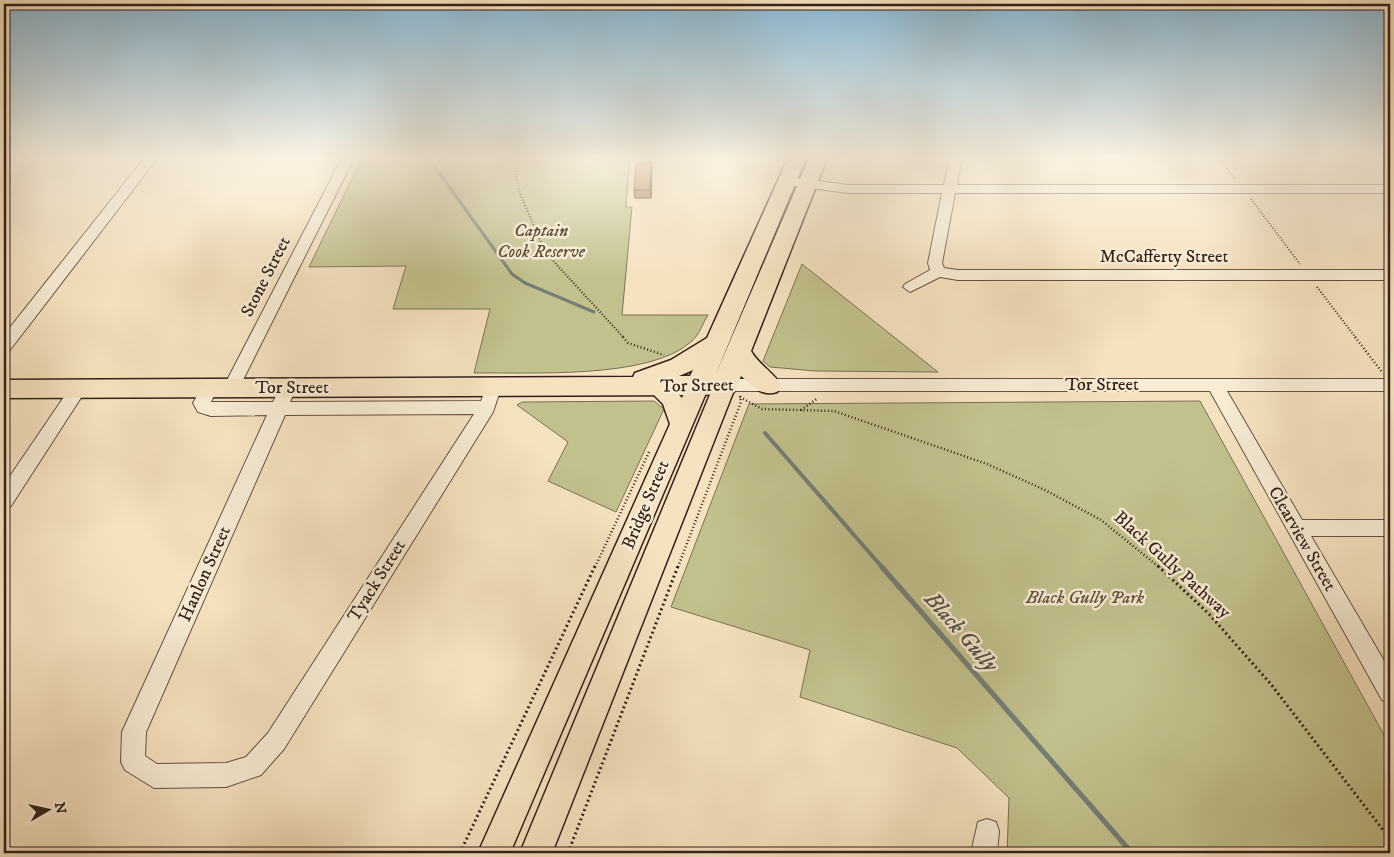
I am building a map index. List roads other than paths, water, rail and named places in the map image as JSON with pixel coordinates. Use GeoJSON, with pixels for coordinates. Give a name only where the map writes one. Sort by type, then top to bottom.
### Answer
{"type":"FeatureCollection","features":[{"type":"Feature","properties":{"kind":"highway","name":"Bridge Street"},"geometry":{"type":"LineString","coordinates":[[698,386],[716,344],[791,196]]}},
{"type":"Feature","properties":{"kind":"highway","name":"Bridge Street"},"geometry":{"type":"LineString","coordinates":[[732,391],[740,352],[794,196]]}},
{"type":"Feature","properties":{"kind":"highway"},"geometry":{"type":"LineString","coordinates":[[626,386],[680,366],[716,344]]}},
{"type":"Feature","properties":{"kind":"highway"},"geometry":{"type":"LineString","coordinates":[[740,352],[749,369],[768,385]]}},
{"type":"Feature","properties":{"kind":"highway","name":"Tor Street"},"geometry":{"type":"LineString","coordinates":[[4,389],[220,388],[283,399],[490,398],[626,386],[698,386],[732,391]]}},
{"type":"Feature","properties":{"kind":"main road"},"geometry":{"type":"LineString","coordinates":[[656,386],[674,402],[681,423]]}},
{"type":"Feature","properties":{"kind":"main road","name":"Bridge Street"},"geometry":{"type":"LineString","coordinates":[[494,853],[698,386]]}},
{"type":"Feature","properties":{"kind":"main road","name":"Bridge Street"},"geometry":{"type":"LineString","coordinates":[[536,853],[732,391]]}},
{"type":"Feature","properties":{"kind":"street"},"geometry":{"type":"LineString","coordinates":[[4,346],[122,196]]}},
{"type":"Feature","properties":{"kind":"street","name":"Stone Street"},"geometry":{"type":"LineString","coordinates":[[220,388],[326,196]]}},
{"type":"Feature","properties":{"kind":"street"},"geometry":{"type":"LineString","coordinates":[[910,287],[938,272],[935,262],[948,196]]}},
{"type":"Feature","properties":{"kind":"street","name":"McCafferty Street"},"geometry":{"type":"LineString","coordinates":[[938,272],[958,275],[1390,275]]}},
{"type":"Feature","properties":{"kind":"street","name":"Tor Street"},"geometry":{"type":"LineString","coordinates":[[732,391],[768,385],[1390,385]]}},
{"type":"Feature","properties":{"kind":"street","name":"Clearview Street"},"geometry":{"type":"LineString","coordinates":[[1215,386],[1390,692]]}},
{"type":"Feature","properties":{"kind":"street"},"geometry":{"type":"LineString","coordinates":[[220,388],[202,404],[207,408],[283,399]]}},
{"type":"Feature","properties":{"kind":"street"},"geometry":{"type":"LineString","coordinates":[[4,500],[78,389]]}},
{"type":"Feature","properties":{"kind":"street","name":"Tyack Street"},"geometry":{"type":"LineString","coordinates":[[133,762],[154,776],[226,775],[253,767],[276,741],[490,398]]}},
{"type":"Feature","properties":{"kind":"street","name":"Hanlon Street"},"geometry":{"type":"LineString","coordinates":[[133,762],[134,732],[283,399]]}},
{"type":"Feature","properties":{"kind":"street"},"geometry":{"type":"LineString","coordinates":[[1296,528],[1390,528]]}},
{"type":"Feature","properties":{"kind":"waterway"},"geometry":{"type":"LineString","coordinates":[[456,196],[512,274],[525,283],[594,312]]}},
{"type":"Feature","properties":{"kind":"waterway","name":"Black Gully"},"geometry":{"type":"LineString","coordinates":[[765,433],[882,567]]}},
{"type":"Feature","properties":{"kind":"waterway","name":"Black Gully"},"geometry":{"type":"LineString","coordinates":[[881,566],[1132,853]]}},
{"type":"Feature","properties":{"kind":"park label","name":"Captain Cook Reserve"},"geometry":{"type":"Point","coordinates":[541,241]}},
{"type":"Feature","properties":{"kind":"park label","name":"Black Gully Park"},"geometry":{"type":"Point","coordinates":[1085,598]}}]}
